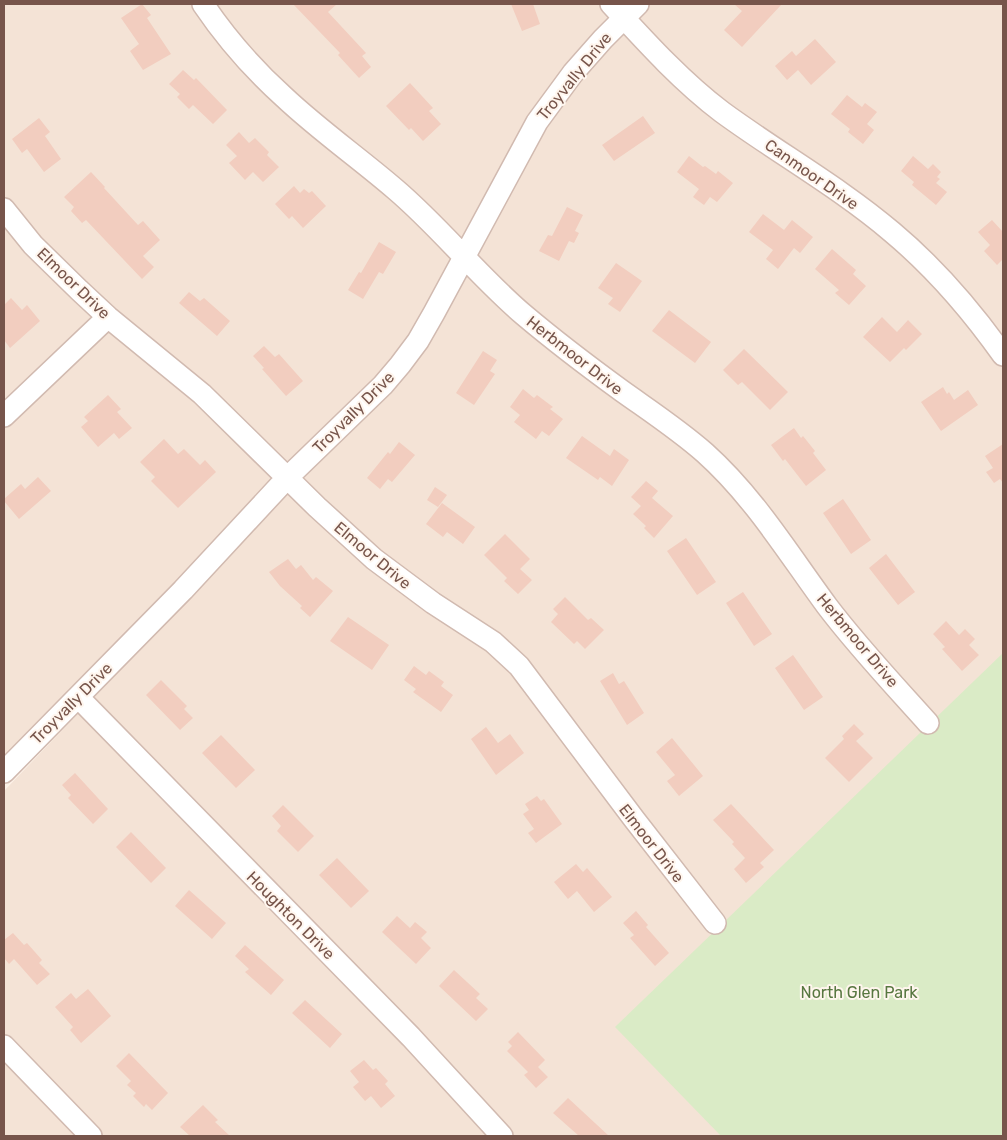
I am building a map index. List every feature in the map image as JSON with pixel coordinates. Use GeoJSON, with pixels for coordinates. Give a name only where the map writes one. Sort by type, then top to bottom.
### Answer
{"type":"FeatureCollection","features":[{"type":"Feature","properties":{"kind":"street","name":"Herbmoor Drive"},"geometry":{"type":"LineString","coordinates":[[203,4],[232,44],[267,82],[412,204],[504,297],[556,342],[680,432],[719,466],[756,507],[850,634],[928,723]]}},
{"type":"Feature","properties":{"kind":"street","name":"Troyvally Drive"},"geometry":{"type":"LineString","coordinates":[[4,772],[183,590],[287,478],[400,365],[418,341],[537,122],[624,8]]}},
{"type":"Feature","properties":{"kind":"street","name":"Canmoor Drive"},"geometry":{"type":"LineString","coordinates":[[624,8],[684,79],[722,112],[829,185],[892,232],[951,288],[977,319],[1003,355]]}},
{"type":"Feature","properties":{"kind":"street","name":"Elmoor Drive"},"geometry":{"type":"LineString","coordinates":[[4,209],[51,263],[108,316],[202,394],[287,478],[374,559],[433,603],[493,642],[520,666],[634,819],[716,923]]}},
{"type":"Feature","properties":{"kind":"street"},"geometry":{"type":"LineString","coordinates":[[4,416],[108,316]]}},
{"type":"Feature","properties":{"kind":"street","name":"Houghton Drive"},"geometry":{"type":"LineString","coordinates":[[78,697],[411,1037],[502,1136]]}},
{"type":"Feature","properties":{"kind":"street"},"geometry":{"type":"LineString","coordinates":[[4,1046],[91,1136]]}},
{"type":"Feature","properties":{"kind":"shaded area"},"geometry":{"type":"Polygon","coordinates":[[[4,4],[1003,4],[1003,1136],[4,1136],[4,791],[189,598],[176,585],[4,756],[4,4]]]}},
{"type":"Feature","properties":{"kind":"green space","name":"North Glen Park"},"geometry":{"type":"Polygon","coordinates":[[[1003,653],[1003,1136],[721,1136],[615,1027],[1003,653]]]}},
{"type":"Feature","properties":{"kind":"building"},"geometry":{"type":"Polygon","coordinates":[[[142,4],[151,15],[147,18],[171,54],[143,70],[130,51],[139,44],[121,18],[142,4]]]}},
{"type":"Feature","properties":{"kind":"building"},"geometry":{"type":"Polygon","coordinates":[[[293,4],[337,4],[328,12],[366,53],[362,56],[371,67],[359,78],[338,55],[340,53],[293,4]]]}},
{"type":"Feature","properties":{"kind":"building"},"geometry":{"type":"Polygon","coordinates":[[[511,4],[533,4],[540,24],[522,31],[511,4]]]}},
{"type":"Feature","properties":{"kind":"building"},"geometry":{"type":"Polygon","coordinates":[[[734,4],[782,4],[742,47],[724,30],[742,11],[734,4]]]}},
{"type":"Feature","properties":{"kind":"building"},"geometry":{"type":"Polygon","coordinates":[[[815,39],[836,62],[811,85],[798,70],[787,80],[775,66],[792,51],[796,56],[815,39]]]}},
{"type":"Feature","properties":{"kind":"building"},"geometry":{"type":"Polygon","coordinates":[[[183,70],[194,80],[196,78],[227,110],[213,124],[193,105],[189,109],[177,97],[180,94],[169,84],[183,70]]]}},
{"type":"Feature","properties":{"kind":"building"},"geometry":{"type":"Polygon","coordinates":[[[410,83],[433,108],[429,111],[441,124],[423,141],[411,128],[409,130],[386,106],[410,83]]]}},
{"type":"Feature","properties":{"kind":"building"},"geometry":{"type":"Polygon","coordinates":[[[847,95],[862,107],[865,103],[877,112],[867,124],[874,130],[863,144],[848,132],[850,129],[831,114],[847,95]]]}},
{"type":"Feature","properties":{"kind":"building"},"geometry":{"type":"Polygon","coordinates":[[[643,116],[655,133],[614,161],[602,145],[643,116]]]}},
{"type":"Feature","properties":{"kind":"building"},"geometry":{"type":"Polygon","coordinates":[[[39,118],[50,132],[45,136],[61,159],[44,172],[27,149],[22,153],[12,139],[39,118]]]}},
{"type":"Feature","properties":{"kind":"building"},"geometry":{"type":"Polygon","coordinates":[[[239,132],[249,143],[255,138],[269,152],[267,155],[279,167],[263,182],[253,172],[245,180],[229,163],[237,156],[226,145],[239,132]]]}},
{"type":"Feature","properties":{"kind":"building"},"geometry":{"type":"Polygon","coordinates":[[[689,156],[716,174],[718,171],[733,183],[717,202],[710,197],[704,205],[693,197],[699,189],[677,172],[689,156]]]}},
{"type":"Feature","properties":{"kind":"building"},"geometry":{"type":"Polygon","coordinates":[[[913,156],[928,169],[933,164],[941,172],[937,177],[940,179],[936,183],[947,192],[936,205],[912,185],[914,182],[901,171],[913,156]]]}},
{"type":"Feature","properties":{"kind":"building"},"geometry":{"type":"Polygon","coordinates":[[[91,172],[138,225],[143,221],[160,240],[143,256],[154,267],[142,279],[86,220],[82,223],[71,211],[74,207],[64,197],[91,172]]]}},
{"type":"Feature","properties":{"kind":"building"},"geometry":{"type":"Polygon","coordinates":[[[294,186],[300,193],[304,189],[309,193],[312,191],[326,206],[303,228],[292,216],[289,219],[275,204],[294,186]]]}},
{"type":"Feature","properties":{"kind":"building"},"geometry":{"type":"Polygon","coordinates":[[[567,207],[583,215],[575,231],[579,233],[574,243],[569,241],[559,261],[539,251],[548,235],[552,236],[567,207]]]}},
{"type":"Feature","properties":{"kind":"building"},"geometry":{"type":"Polygon","coordinates":[[[763,214],[784,230],[792,220],[813,237],[800,253],[794,248],[778,269],[766,259],[773,250],[749,232],[763,214]]]}},
{"type":"Feature","properties":{"kind":"building"},"geometry":{"type":"Polygon","coordinates":[[[992,220],[1003,232],[1003,259],[997,265],[984,251],[990,245],[978,232],[992,220]]]}},
{"type":"Feature","properties":{"kind":"building"},"geometry":{"type":"Polygon","coordinates":[[[379,242],[396,252],[383,274],[379,272],[363,299],[348,290],[359,272],[361,273],[379,242]]]}},
{"type":"Feature","properties":{"kind":"building"},"geometry":{"type":"Polygon","coordinates":[[[832,249],[856,270],[853,274],[866,286],[849,305],[835,293],[839,290],[815,269],[832,249]]]}},
{"type":"Feature","properties":{"kind":"building"},"geometry":{"type":"Polygon","coordinates":[[[616,263],[642,281],[620,312],[608,304],[613,298],[598,288],[616,263]]]}},
{"type":"Feature","properties":{"kind":"building"},"geometry":{"type":"Polygon","coordinates":[[[189,292],[200,301],[204,298],[230,321],[217,336],[179,303],[189,292]]]}},
{"type":"Feature","properties":{"kind":"building"},"geometry":{"type":"Polygon","coordinates":[[[11,298],[22,310],[27,305],[40,321],[10,348],[4,340],[4,305],[11,298]]]}},
{"type":"Feature","properties":{"kind":"building"},"geometry":{"type":"Polygon","coordinates":[[[669,310],[711,342],[695,363],[652,331],[669,310]]]}},
{"type":"Feature","properties":{"kind":"building"},"geometry":{"type":"Polygon","coordinates":[[[882,317],[897,332],[908,320],[922,334],[906,350],[904,348],[890,362],[863,337],[882,317]]]}},
{"type":"Feature","properties":{"kind":"building"},"geometry":{"type":"Polygon","coordinates":[[[264,346],[275,357],[279,354],[303,381],[286,396],[253,356],[264,346]]]}},
{"type":"Feature","properties":{"kind":"building"},"geometry":{"type":"Polygon","coordinates":[[[744,349],[788,392],[770,410],[742,382],[738,385],[723,370],[744,349]]]}},
{"type":"Feature","properties":{"kind":"building"},"geometry":{"type":"Polygon","coordinates":[[[483,351],[497,360],[490,371],[495,374],[474,405],[456,393],[483,351]]]}},
{"type":"Feature","properties":{"kind":"building"},"geometry":{"type":"Polygon","coordinates":[[[943,387],[954,400],[968,390],[978,405],[941,431],[921,402],[943,387]]]}},
{"type":"Feature","properties":{"kind":"building"},"geometry":{"type":"Polygon","coordinates":[[[523,389],[534,398],[537,395],[553,407],[550,409],[563,419],[549,436],[542,431],[536,439],[514,422],[520,415],[510,407],[523,389]]]}},
{"type":"Feature","properties":{"kind":"building"},"geometry":{"type":"Polygon","coordinates":[[[108,395],[121,409],[117,412],[132,428],[119,439],[114,433],[98,447],[81,427],[88,421],[84,417],[108,395]]]}},
{"type":"Feature","properties":{"kind":"building"},"geometry":{"type":"Polygon","coordinates":[[[794,428],[801,438],[803,436],[815,451],[813,453],[826,470],[806,486],[785,459],[783,461],[771,445],[794,428]]]}},
{"type":"Feature","properties":{"kind":"building"},"geometry":{"type":"Polygon","coordinates":[[[582,436],[610,456],[614,449],[629,460],[612,486],[600,477],[598,480],[566,458],[582,436]]]}},
{"type":"Feature","properties":{"kind":"building"},"geometry":{"type":"Polygon","coordinates":[[[164,439],[178,454],[184,449],[200,465],[205,460],[216,472],[178,508],[151,481],[155,477],[140,462],[164,439]]]}},
{"type":"Feature","properties":{"kind":"building"},"geometry":{"type":"Polygon","coordinates":[[[399,442],[415,455],[392,482],[388,479],[380,489],[367,478],[388,452],[390,454],[399,442]]]}},
{"type":"Feature","properties":{"kind":"building"},"geometry":{"type":"Polygon","coordinates":[[[1003,444],[1003,483],[1000,479],[994,483],[986,472],[993,468],[985,456],[1003,444]]]}},
{"type":"Feature","properties":{"kind":"building"},"geometry":{"type":"Polygon","coordinates":[[[38,477],[51,491],[19,519],[4,499],[21,484],[25,489],[38,477]]]}},
{"type":"Feature","properties":{"kind":"building"},"geometry":{"type":"Polygon","coordinates":[[[646,481],[658,491],[652,498],[673,516],[654,538],[644,528],[646,526],[633,514],[641,506],[631,497],[646,481]]]}},
{"type":"Feature","properties":{"kind":"building"},"geometry":{"type":"Polygon","coordinates":[[[435,487],[447,495],[438,507],[427,500],[435,487]]]}},
{"type":"Feature","properties":{"kind":"building"},"geometry":{"type":"Polygon","coordinates":[[[843,499],[871,540],[851,554],[823,513],[843,499]]]}},
{"type":"Feature","properties":{"kind":"building"},"geometry":{"type":"Polygon","coordinates":[[[442,503],[475,527],[463,544],[447,532],[443,537],[426,524],[442,503]]]}},
{"type":"Feature","properties":{"kind":"building"},"geometry":{"type":"Polygon","coordinates":[[[505,534],[530,559],[520,569],[532,580],[518,594],[504,581],[507,578],[484,555],[505,534]]]}},
{"type":"Feature","properties":{"kind":"building"},"geometry":{"type":"Polygon","coordinates":[[[686,538],[716,582],[697,595],[667,551],[686,538]]]}},
{"type":"Feature","properties":{"kind":"building"},"geometry":{"type":"Polygon","coordinates":[[[886,554],[915,592],[898,605],[869,568],[886,554]]]}},
{"type":"Feature","properties":{"kind":"building"},"geometry":{"type":"Polygon","coordinates":[[[288,559],[296,569],[301,565],[313,580],[316,577],[333,591],[310,617],[269,572],[288,559]]]}},
{"type":"Feature","properties":{"kind":"building"},"geometry":{"type":"Polygon","coordinates":[[[743,592],[772,634],[754,646],[726,603],[743,592]]]}},
{"type":"Feature","properties":{"kind":"building"},"geometry":{"type":"Polygon","coordinates":[[[565,597],[588,620],[591,618],[604,630],[585,649],[577,641],[574,644],[551,622],[558,614],[553,609],[565,597]]]}},
{"type":"Feature","properties":{"kind":"building"},"geometry":{"type":"Polygon","coordinates":[[[348,617],[389,645],[372,670],[330,641],[348,617]]]}},
{"type":"Feature","properties":{"kind":"building"},"geometry":{"type":"Polygon","coordinates":[[[946,621],[959,635],[965,629],[975,639],[969,645],[979,655],[962,671],[942,649],[945,647],[933,634],[946,621]]]}},
{"type":"Feature","properties":{"kind":"building"},"geometry":{"type":"Polygon","coordinates":[[[793,655],[823,697],[804,710],[775,668],[793,655]]]}},
{"type":"Feature","properties":{"kind":"building"},"geometry":{"type":"Polygon","coordinates":[[[414,666],[426,675],[429,671],[444,682],[441,686],[453,695],[441,712],[413,692],[416,689],[404,680],[414,666]]]}},
{"type":"Feature","properties":{"kind":"building"},"geometry":{"type":"Polygon","coordinates":[[[613,673],[619,684],[624,681],[644,713],[627,725],[600,681],[613,673]]]}},
{"type":"Feature","properties":{"kind":"building"},"geometry":{"type":"Polygon","coordinates":[[[161,680],[187,706],[184,709],[193,718],[180,730],[146,695],[161,680]]]}},
{"type":"Feature","properties":{"kind":"building"},"geometry":{"type":"Polygon","coordinates":[[[854,724],[864,734],[856,741],[873,758],[849,782],[825,758],[844,739],[842,736],[854,724]]]}},
{"type":"Feature","properties":{"kind":"building"},"geometry":{"type":"Polygon","coordinates":[[[486,727],[498,743],[510,734],[524,753],[496,775],[471,739],[486,727]]]}},
{"type":"Feature","properties":{"kind":"building"},"geometry":{"type":"Polygon","coordinates":[[[221,735],[255,770],[236,788],[202,753],[221,735]]]}},
{"type":"Feature","properties":{"kind":"building"},"geometry":{"type":"Polygon","coordinates":[[[672,738],[703,776],[679,796],[667,781],[675,775],[656,752],[672,738]]]}},
{"type":"Feature","properties":{"kind":"building"},"geometry":{"type":"Polygon","coordinates":[[[75,773],[108,809],[93,824],[68,798],[71,795],[62,785],[75,773]]]}},
{"type":"Feature","properties":{"kind":"building"},"geometry":{"type":"Polygon","coordinates":[[[537,796],[541,801],[544,799],[562,824],[536,843],[528,833],[534,829],[523,814],[529,810],[525,804],[537,796]]]}},
{"type":"Feature","properties":{"kind":"building"},"geometry":{"type":"Polygon","coordinates":[[[731,804],[774,850],[760,863],[764,867],[746,883],[734,869],[745,858],[732,844],[734,842],[713,820],[731,804]]]}},
{"type":"Feature","properties":{"kind":"building"},"geometry":{"type":"Polygon","coordinates":[[[283,805],[314,836],[298,852],[277,831],[281,826],[272,816],[283,805]]]}},
{"type":"Feature","properties":{"kind":"building"},"geometry":{"type":"Polygon","coordinates":[[[131,832],[166,868],[151,883],[116,847],[131,832]]]}},
{"type":"Feature","properties":{"kind":"building"},"geometry":{"type":"Polygon","coordinates":[[[337,858],[369,891],[351,908],[319,875],[337,858]]]}},
{"type":"Feature","properties":{"kind":"building"},"geometry":{"type":"Polygon","coordinates":[[[576,864],[583,872],[587,868],[612,897],[594,912],[577,891],[568,899],[554,882],[576,864]]]}},
{"type":"Feature","properties":{"kind":"building"},"geometry":{"type":"Polygon","coordinates":[[[189,890],[226,923],[212,939],[175,906],[189,890]]]}},
{"type":"Feature","properties":{"kind":"building"},"geometry":{"type":"Polygon","coordinates":[[[636,911],[648,925],[646,927],[669,953],[655,966],[630,938],[634,935],[623,923],[636,911]]]}},
{"type":"Feature","properties":{"kind":"building"},"geometry":{"type":"Polygon","coordinates":[[[397,916],[410,928],[415,922],[427,932],[421,938],[431,948],[416,964],[382,932],[397,916]]]}},
{"type":"Feature","properties":{"kind":"building"},"geometry":{"type":"Polygon","coordinates":[[[13,933],[24,945],[27,943],[42,960],[39,963],[50,974],[37,985],[14,959],[9,964],[4,958],[4,940],[13,933]]]}},
{"type":"Feature","properties":{"kind":"building"},"geometry":{"type":"Polygon","coordinates":[[[245,945],[284,980],[271,995],[245,972],[249,969],[235,956],[245,945]]]}},
{"type":"Feature","properties":{"kind":"building"},"geometry":{"type":"Polygon","coordinates":[[[454,970],[480,994],[476,998],[488,1009],[476,1021],[439,986],[454,970]]]}},
{"type":"Feature","properties":{"kind":"building"},"geometry":{"type":"Polygon","coordinates":[[[88,989],[111,1016],[81,1043],[70,1030],[73,1027],[55,1007],[71,993],[76,999],[88,989]]]}},
{"type":"Feature","properties":{"kind":"building"},"geometry":{"type":"Polygon","coordinates":[[[305,1000],[342,1034],[330,1048],[292,1013],[305,1000]]]}},
{"type":"Feature","properties":{"kind":"building"},"geometry":{"type":"Polygon","coordinates":[[[518,1032],[545,1060],[538,1067],[548,1077],[536,1088],[524,1075],[528,1072],[507,1051],[512,1046],[508,1042],[518,1032]]]}},
{"type":"Feature","properties":{"kind":"building"},"geometry":{"type":"Polygon","coordinates":[[[129,1053],[168,1093],[152,1110],[146,1104],[144,1107],[133,1096],[136,1093],[127,1085],[131,1081],[116,1066],[129,1053]]]}},
{"type":"Feature","properties":{"kind":"building"},"geometry":{"type":"Polygon","coordinates":[[[364,1060],[373,1070],[376,1068],[388,1081],[385,1084],[395,1096],[381,1108],[371,1096],[365,1101],[353,1087],[359,1082],[350,1071],[364,1060]]]}},
{"type":"Feature","properties":{"kind":"building"},"geometry":{"type":"Polygon","coordinates":[[[568,1098],[609,1136],[579,1136],[553,1113],[568,1098]]]}},
{"type":"Feature","properties":{"kind":"building"},"geometry":{"type":"Polygon","coordinates":[[[203,1105],[218,1120],[215,1122],[230,1136],[190,1136],[180,1127],[203,1105]]]}}]}
